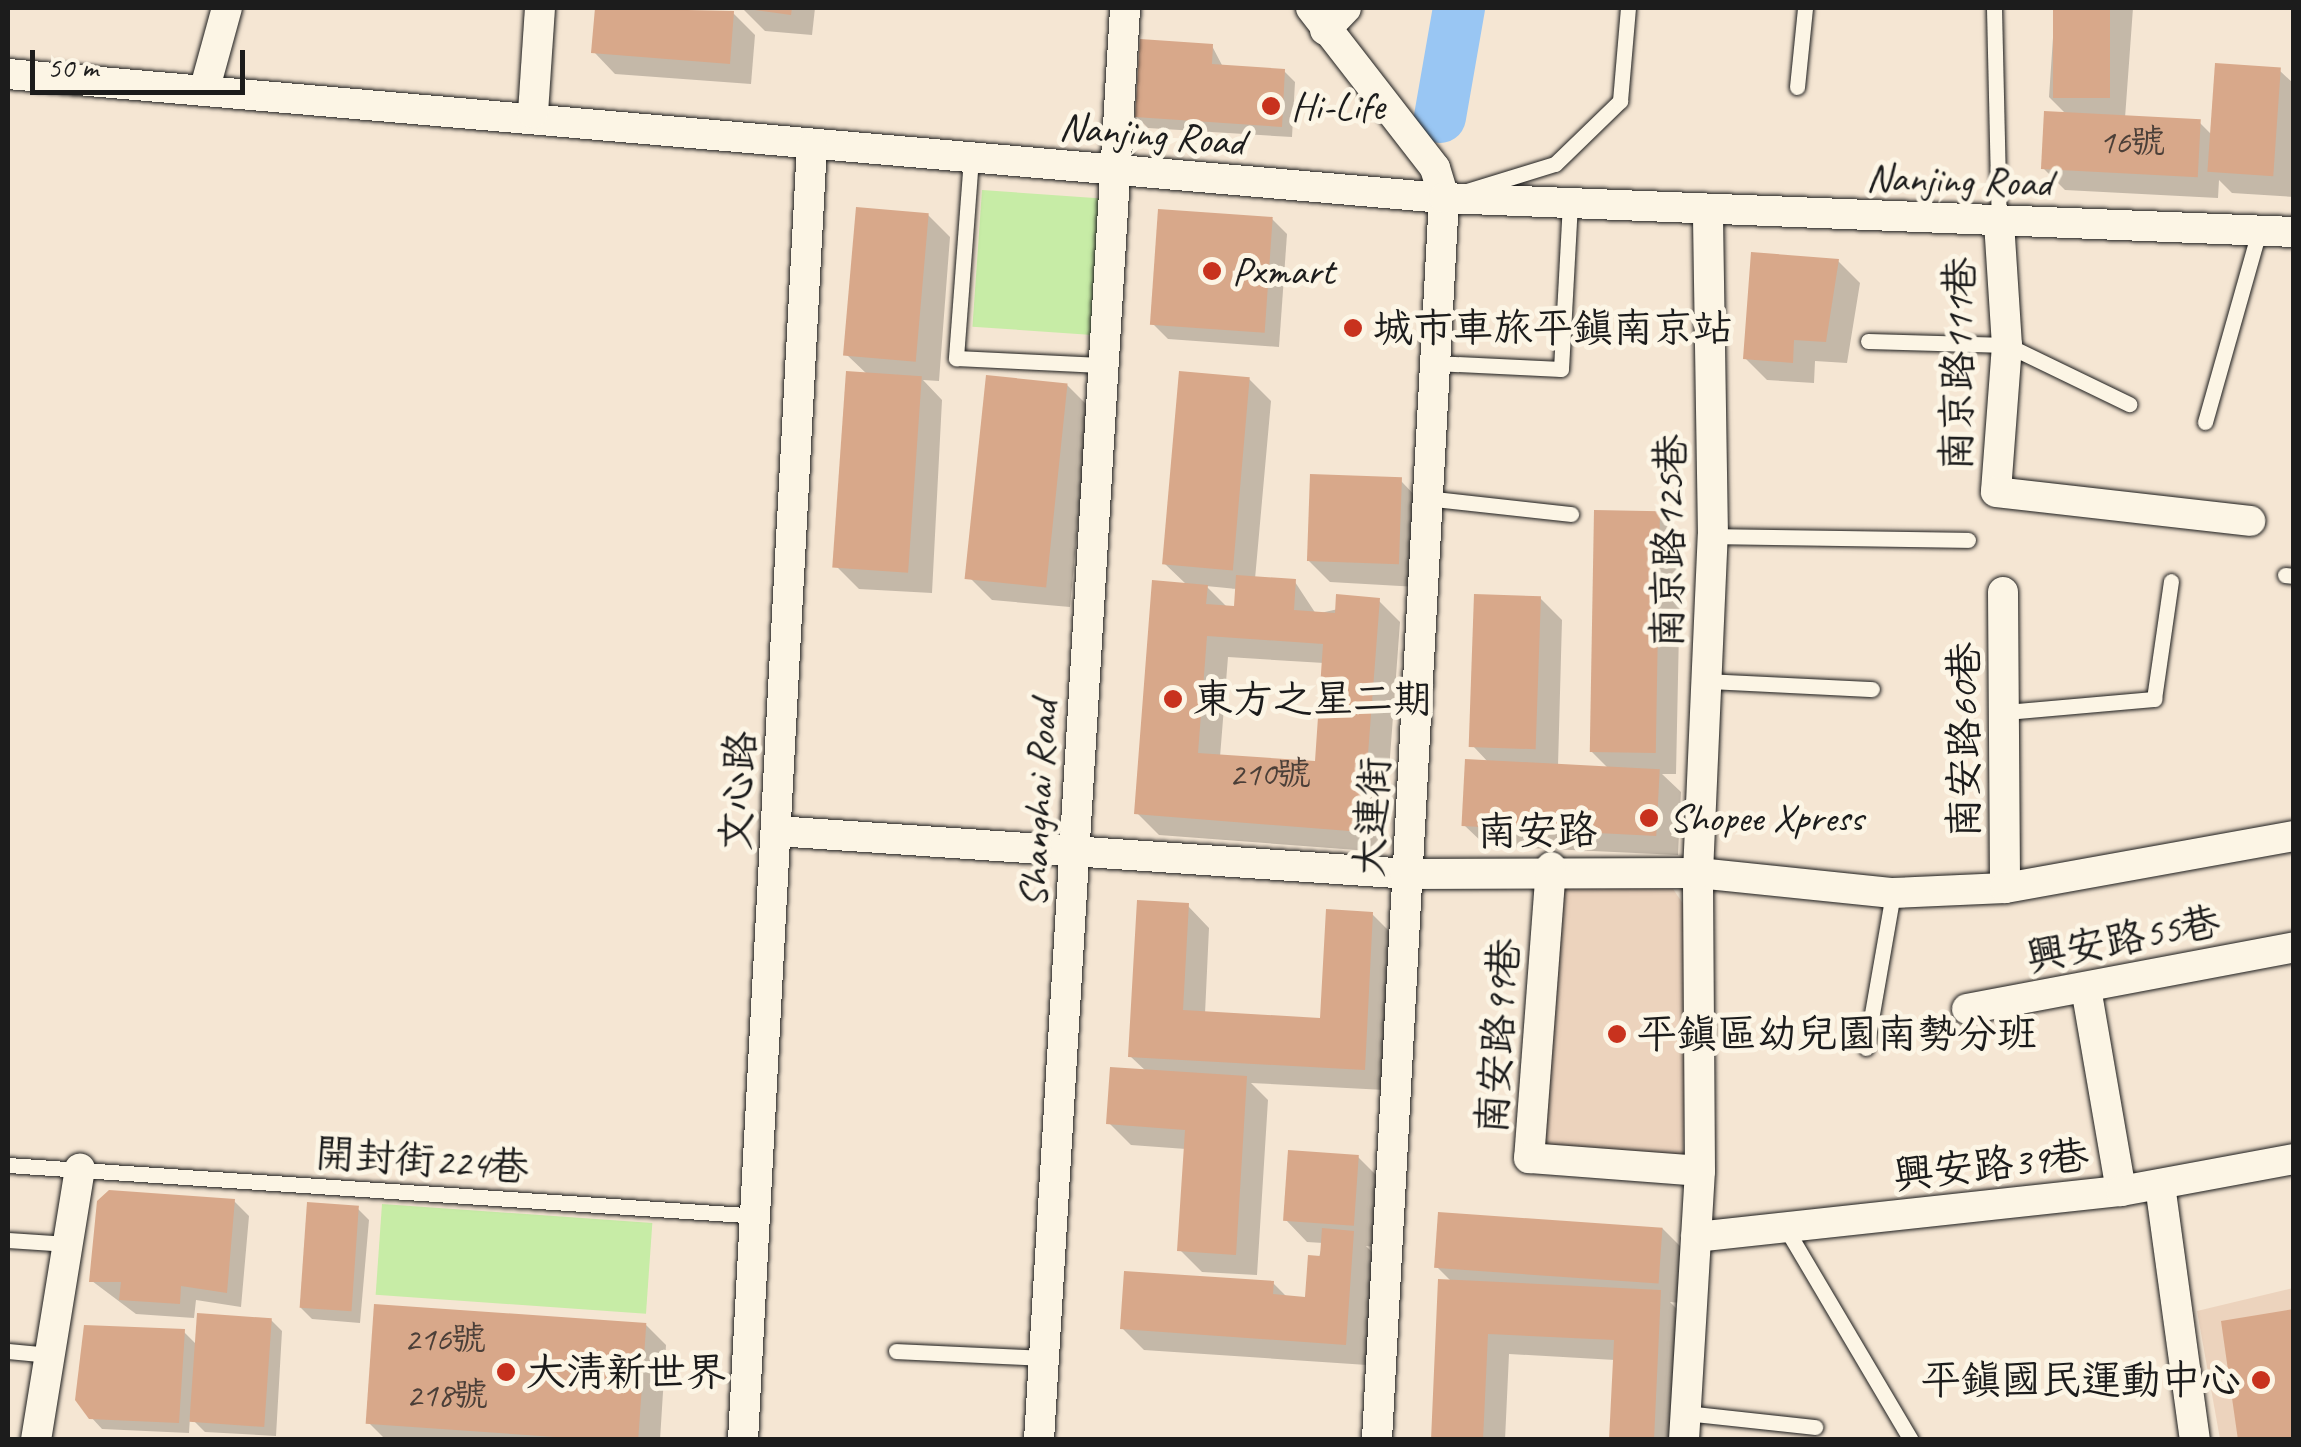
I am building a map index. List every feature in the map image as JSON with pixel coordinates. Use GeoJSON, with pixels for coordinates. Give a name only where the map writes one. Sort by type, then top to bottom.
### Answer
{"type":"FeatureCollection","features":[{"type":"Feature","properties":{"kind":"street"},"geometry":{"type":"LineString","coordinates":[[206,84],[227,8]]}},
{"type":"Feature","properties":{"kind":"street"},"geometry":{"type":"LineString","coordinates":[[533,113],[540,8]]}},
{"type":"Feature","properties":{"kind":"street","name":"Shanghai Road"},"geometry":{"type":"LineString","coordinates":[[1040,1440],[1076,846],[1110,172],[1125,8]]}},
{"type":"Feature","properties":{"kind":"street"},"geometry":{"type":"LineString","coordinates":[[1327,15],[1435,168],[1444,198]]}},
{"type":"Feature","properties":{"kind":"street","name":"Nanjing Road"},"geometry":{"type":"LineString","coordinates":[[8,74],[206,84],[533,113],[812,146],[1444,198],[2294,232]]}},
{"type":"Feature","properties":{"kind":"street","name":"文心路"},"geometry":{"type":"LineString","coordinates":[[743,1440],[760,1216],[812,146]]}},
{"type":"Feature","properties":{"kind":"street","name":"大連街"},"geometry":{"type":"LineString","coordinates":[[1376,1440],[1410,874],[1444,198]]}},
{"type":"Feature","properties":{"kind":"street","name":"南京路125巷"},"geometry":{"type":"LineString","coordinates":[[1685,1426],[1700,1171],[1698,873],[1713,536],[1708,211]]}},
{"type":"Feature","properties":{"kind":"street","name":"南京路111巷"},"geometry":{"type":"LineString","coordinates":[[1999,222],[2006,345],[1996,492],[2250,520]]}},
{"type":"Feature","properties":{"kind":"street","name":"南安路60巷"},"geometry":{"type":"LineString","coordinates":[[2002,592],[2005,888]]}},
{"type":"Feature","properties":{"kind":"street","name":"南安路"},"geometry":{"type":"LineString","coordinates":[[776,832],[1076,846],[1410,874],[1551,868],[1698,873],[1893,893],[2005,888],[2294,836]]}},
{"type":"Feature","properties":{"kind":"street","name":"南安路99巷"},"geometry":{"type":"LineString","coordinates":[[1551,868],[1529,1158],[1700,1171]]}},
{"type":"Feature","properties":{"kind":"street","name":"興安路55巷"},"geometry":{"type":"LineString","coordinates":[[1967,1010],[2294,947]]}},
{"type":"Feature","properties":{"kind":"street"},"geometry":{"type":"LineString","coordinates":[[2086,988],[2121,1191]]}},
{"type":"Feature","properties":{"kind":"street","name":"興安路39巷"},"geometry":{"type":"LineString","coordinates":[[1696,1237],[2121,1191],[2294,1159]]}},
{"type":"Feature","properties":{"kind":"street"},"geometry":{"type":"LineString","coordinates":[[36,1440],[80,1169]]}},
{"type":"Feature","properties":{"kind":"street"},"geometry":{"type":"LineString","coordinates":[[2160,1185],[2194,1440]]}},
{"type":"Feature","properties":{"kind":"lane"},"geometry":{"type":"LineString","coordinates":[[1444,198],[1555,164],[1620,101],[1628,8]]}},
{"type":"Feature","properties":{"kind":"lane"},"geometry":{"type":"LineString","coordinates":[[1797,87],[1805,8]]}},
{"type":"Feature","properties":{"kind":"lane"},"geometry":{"type":"LineString","coordinates":[[1994,8],[1999,222]]}},
{"type":"Feature","properties":{"kind":"lane"},"geometry":{"type":"LineString","coordinates":[[971,158],[956,358],[1101,364]]}},
{"type":"Feature","properties":{"kind":"lane"},"geometry":{"type":"LineString","coordinates":[[1434,363],[1561,368],[1570,205]]}},
{"type":"Feature","properties":{"kind":"lane"},"geometry":{"type":"LineString","coordinates":[[2205,422],[2259,231]]}},
{"type":"Feature","properties":{"kind":"lane"},"geometry":{"type":"LineString","coordinates":[[1868,341],[2006,345],[2129,404]]}},
{"type":"Feature","properties":{"kind":"lane"},"geometry":{"type":"LineString","coordinates":[[1426,498],[1571,514]]}},
{"type":"Feature","properties":{"kind":"lane"},"geometry":{"type":"LineString","coordinates":[[1713,536],[1968,540]]}},
{"type":"Feature","properties":{"kind":"lane"},"geometry":{"type":"LineString","coordinates":[[2005,712],[2154,699],[2171,581]]}},
{"type":"Feature","properties":{"kind":"lane"},"geometry":{"type":"LineString","coordinates":[[1707,681],[1872,689]]}},
{"type":"Feature","properties":{"kind":"lane"},"geometry":{"type":"LineString","coordinates":[[1866,1048],[1893,893]]}},
{"type":"Feature","properties":{"kind":"lane","name":"開封街224巷"},"geometry":{"type":"LineString","coordinates":[[8,1166],[760,1216]]}},
{"type":"Feature","properties":{"kind":"lane"},"geometry":{"type":"LineString","coordinates":[[1784,1227],[1911,1440]]}},
{"type":"Feature","properties":{"kind":"lane"},"geometry":{"type":"LineString","coordinates":[[8,1240],[68,1244]]}},
{"type":"Feature","properties":{"kind":"lane"},"geometry":{"type":"LineString","coordinates":[[896,1350],[1044,1358]]}},
{"type":"Feature","properties":{"kind":"lane"},"geometry":{"type":"LineString","coordinates":[[8,1351],[50,1354]]}},
{"type":"Feature","properties":{"kind":"lane"},"geometry":{"type":"LineString","coordinates":[[1685,1426],[1815,1427]]}},
{"type":"Feature","properties":{"kind":"shaded area","name":"平鎮區幼兒園南勢分班"},"geometry":{"type":"Polygon","coordinates":[[[1557,887],[1673,889],[1688,911],[1683,1157],[1541,1156],[1557,887]]]}},
{"type":"Feature","properties":{"kind":"shaded area","name":"平鎮國民運動中心"},"geometry":{"type":"Polygon","coordinates":[[[2293,1288],[2293,1439],[2220,1439],[2197,1311],[2293,1288]]]}},
{"type":"Feature","properties":{"kind":"green space"},"geometry":{"type":"Polygon","coordinates":[[[982,190],[1113,199],[1103,336],[972,327],[982,190]]]}},
{"type":"Feature","properties":{"kind":"green space"},"geometry":{"type":"Polygon","coordinates":[[[382,1204],[652,1223],[646,1314],[376,1295],[382,1204]]]}},
{"type":"Feature","properties":{"kind":"building"},"geometry":{"type":"Polygon","coordinates":[[[595,8],[734,11],[730,64],[591,53],[595,8]]]}},
{"type":"Feature","properties":{"kind":"building"},"geometry":{"type":"Polygon","coordinates":[[[739,8],[792,8],[791,15],[739,8]]]}},
{"type":"Feature","properties":{"kind":"building"},"geometry":{"type":"Polygon","coordinates":[[[2053,8],[2110,8],[2110,98],[2053,98],[2053,8]]]}},
{"type":"Feature","properties":{"kind":"building"},"geometry":{"type":"Polygon","coordinates":[[[1140,39],[1213,44],[1212,64],[1285,69],[1282,127],[1135,117],[1140,39]]]}},
{"type":"Feature","properties":{"kind":"building"},"geometry":{"type":"Polygon","coordinates":[[[2215,63],[2281,68],[2273,176],[2207,172],[2215,63]]]}},
{"type":"Feature","properties":{"kind":"building"},"geometry":{"type":"Polygon","coordinates":[[[2044,111],[2201,119],[2198,177],[2041,169],[2044,111]]]}},
{"type":"Feature","properties":{"kind":"building"},"geometry":{"type":"Polygon","coordinates":[[[856,207],[929,213],[916,362],[843,355],[856,207]]]}},
{"type":"Feature","properties":{"kind":"building","name":"Pxmart"},"geometry":{"type":"Polygon","coordinates":[[[1158,209],[1273,217],[1265,333],[1150,325],[1158,209]]]}},
{"type":"Feature","properties":{"kind":"building"},"geometry":{"type":"Polygon","coordinates":[[[1751,252],[1839,259],[1826,342],[1794,340],[1793,363],[1743,359],[1751,252]]]}},
{"type":"Feature","properties":{"kind":"building"},"geometry":{"type":"Polygon","coordinates":[[[846,371],[922,376],[908,573],[832,568],[846,371]]]}},
{"type":"Feature","properties":{"kind":"building"},"geometry":{"type":"Polygon","coordinates":[[[1179,371],[1250,377],[1233,570],[1162,564],[1179,371]]]}},
{"type":"Feature","properties":{"kind":"building"},"geometry":{"type":"Polygon","coordinates":[[[986,375],[1068,384],[1046,587],[965,579],[986,375]]]}},
{"type":"Feature","properties":{"kind":"building"},"geometry":{"type":"Polygon","coordinates":[[[1310,474],[1402,477],[1399,564],[1307,561],[1310,474]]]}},
{"type":"Feature","properties":{"kind":"building"},"geometry":{"type":"Polygon","coordinates":[[[1594,510],[1660,511],[1656,753],[1590,752],[1594,510]]]}},
{"type":"Feature","properties":{"kind":"building","name":"東方之星二期"},"geometry":{"type":"Polygon","coordinates":[[[1236,575],[1296,579],[1294,610],[1335,613],[1336,594],[1380,598],[1362,832],[1134,814],[1152,580],[1208,585],[1206,604],[1234,606],[1236,575]],[[1207,636],[1198,753],[1315,761],[1323,644],[1207,636]]]}},
{"type":"Feature","properties":{"kind":"building"},"geometry":{"type":"Polygon","coordinates":[[[1474,594],[1541,596],[1536,749],[1469,747],[1474,594]]]}},
{"type":"Feature","properties":{"kind":"building"},"geometry":{"type":"Polygon","coordinates":[[[1465,759],[1660,769],[1656,836],[1461,826],[1465,759]]]}},
{"type":"Feature","properties":{"kind":"building"},"geometry":{"type":"Polygon","coordinates":[[[1137,900],[1189,903],[1183,1010],[1320,1018],[1326,909],[1373,912],[1365,1070],[1128,1057],[1137,900]]]}},
{"type":"Feature","properties":{"kind":"building"},"geometry":{"type":"Polygon","coordinates":[[[1110,1067],[1247,1076],[1236,1255],[1177,1251],[1185,1130],[1106,1124],[1110,1067]]]}},
{"type":"Feature","properties":{"kind":"building"},"geometry":{"type":"Polygon","coordinates":[[[1288,1150],[1359,1155],[1354,1226],[1283,1221],[1288,1150]]]}},
{"type":"Feature","properties":{"kind":"building"},"geometry":{"type":"Polygon","coordinates":[[[109,1190],[235,1199],[227,1293],[181,1286],[180,1304],[119,1300],[121,1282],[89,1282],[97,1201],[109,1190]]]}},
{"type":"Feature","properties":{"kind":"building"},"geometry":{"type":"Polygon","coordinates":[[[307,1202],[359,1206],[351,1311],[300,1308],[307,1202]]]}},
{"type":"Feature","properties":{"kind":"building"},"geometry":{"type":"Polygon","coordinates":[[[1438,1212],[1662,1228],[1659,1284],[1434,1268],[1438,1212]]]}},
{"type":"Feature","properties":{"kind":"building"},"geometry":{"type":"Polygon","coordinates":[[[1322,1228],[1354,1231],[1346,1345],[1120,1329],[1124,1271],[1274,1281],[1273,1294],[1305,1297],[1308,1255],[1320,1256],[1322,1228]]]}},
{"type":"Feature","properties":{"kind":"building"},"geometry":{"type":"Polygon","coordinates":[[[1438,1279],[1661,1290],[1654,1440],[1609,1440],[1614,1340],[1488,1334],[1483,1440],[1431,1440],[1438,1279]]]}},
{"type":"Feature","properties":{"kind":"building","name":"大清新世界"},"geometry":{"type":"Polygon","coordinates":[[[374,1304],[646,1323],[638,1440],[366,1424],[374,1304]]]}},
{"type":"Feature","properties":{"kind":"building","name":"平鎮國民運動中心"},"geometry":{"type":"Polygon","coordinates":[[[2294,1309],[2294,1440],[2238,1440],[2221,1321],[2294,1309]]]}},
{"type":"Feature","properties":{"kind":"building"},"geometry":{"type":"Polygon","coordinates":[[[197,1313],[272,1318],[264,1427],[189,1422],[197,1313]]]}},
{"type":"Feature","properties":{"kind":"building"},"geometry":{"type":"Polygon","coordinates":[[[84,1325],[185,1329],[179,1423],[89,1419],[75,1400],[84,1325]]]}},
{"type":"Feature","properties":{"kind":"waterway"},"geometry":{"type":"LineString","coordinates":[[1440,117],[1459,8]]}},
{"type":"Feature","properties":{"kind":"place","name":"Hi-Life"},"geometry":{"type":"Point","coordinates":[1271,106]}},
{"type":"Feature","properties":{"kind":"place","name":"Pxmart"},"geometry":{"type":"Point","coordinates":[1212,271]}},
{"type":"Feature","properties":{"kind":"place","name":"城市車旅平鎮南京站"},"geometry":{"type":"Point","coordinates":[1353,328]}},
{"type":"Feature","properties":{"kind":"place","name":"東方之星二期"},"geometry":{"type":"Point","coordinates":[1173,699]}},
{"type":"Feature","properties":{"kind":"place","name":"Shopee Xpress"},"geometry":{"type":"Point","coordinates":[1649,818]}},
{"type":"Feature","properties":{"kind":"place","name":"平鎮區幼兒園南勢分班"},"geometry":{"type":"Point","coordinates":[1617,1034]}},
{"type":"Feature","properties":{"kind":"place","name":"大清新世界"},"geometry":{"type":"Point","coordinates":[506,1372]}},
{"type":"Feature","properties":{"kind":"place","name":"平鎮國民運動中心"},"geometry":{"type":"Point","coordinates":[2261,1380]}}]}
